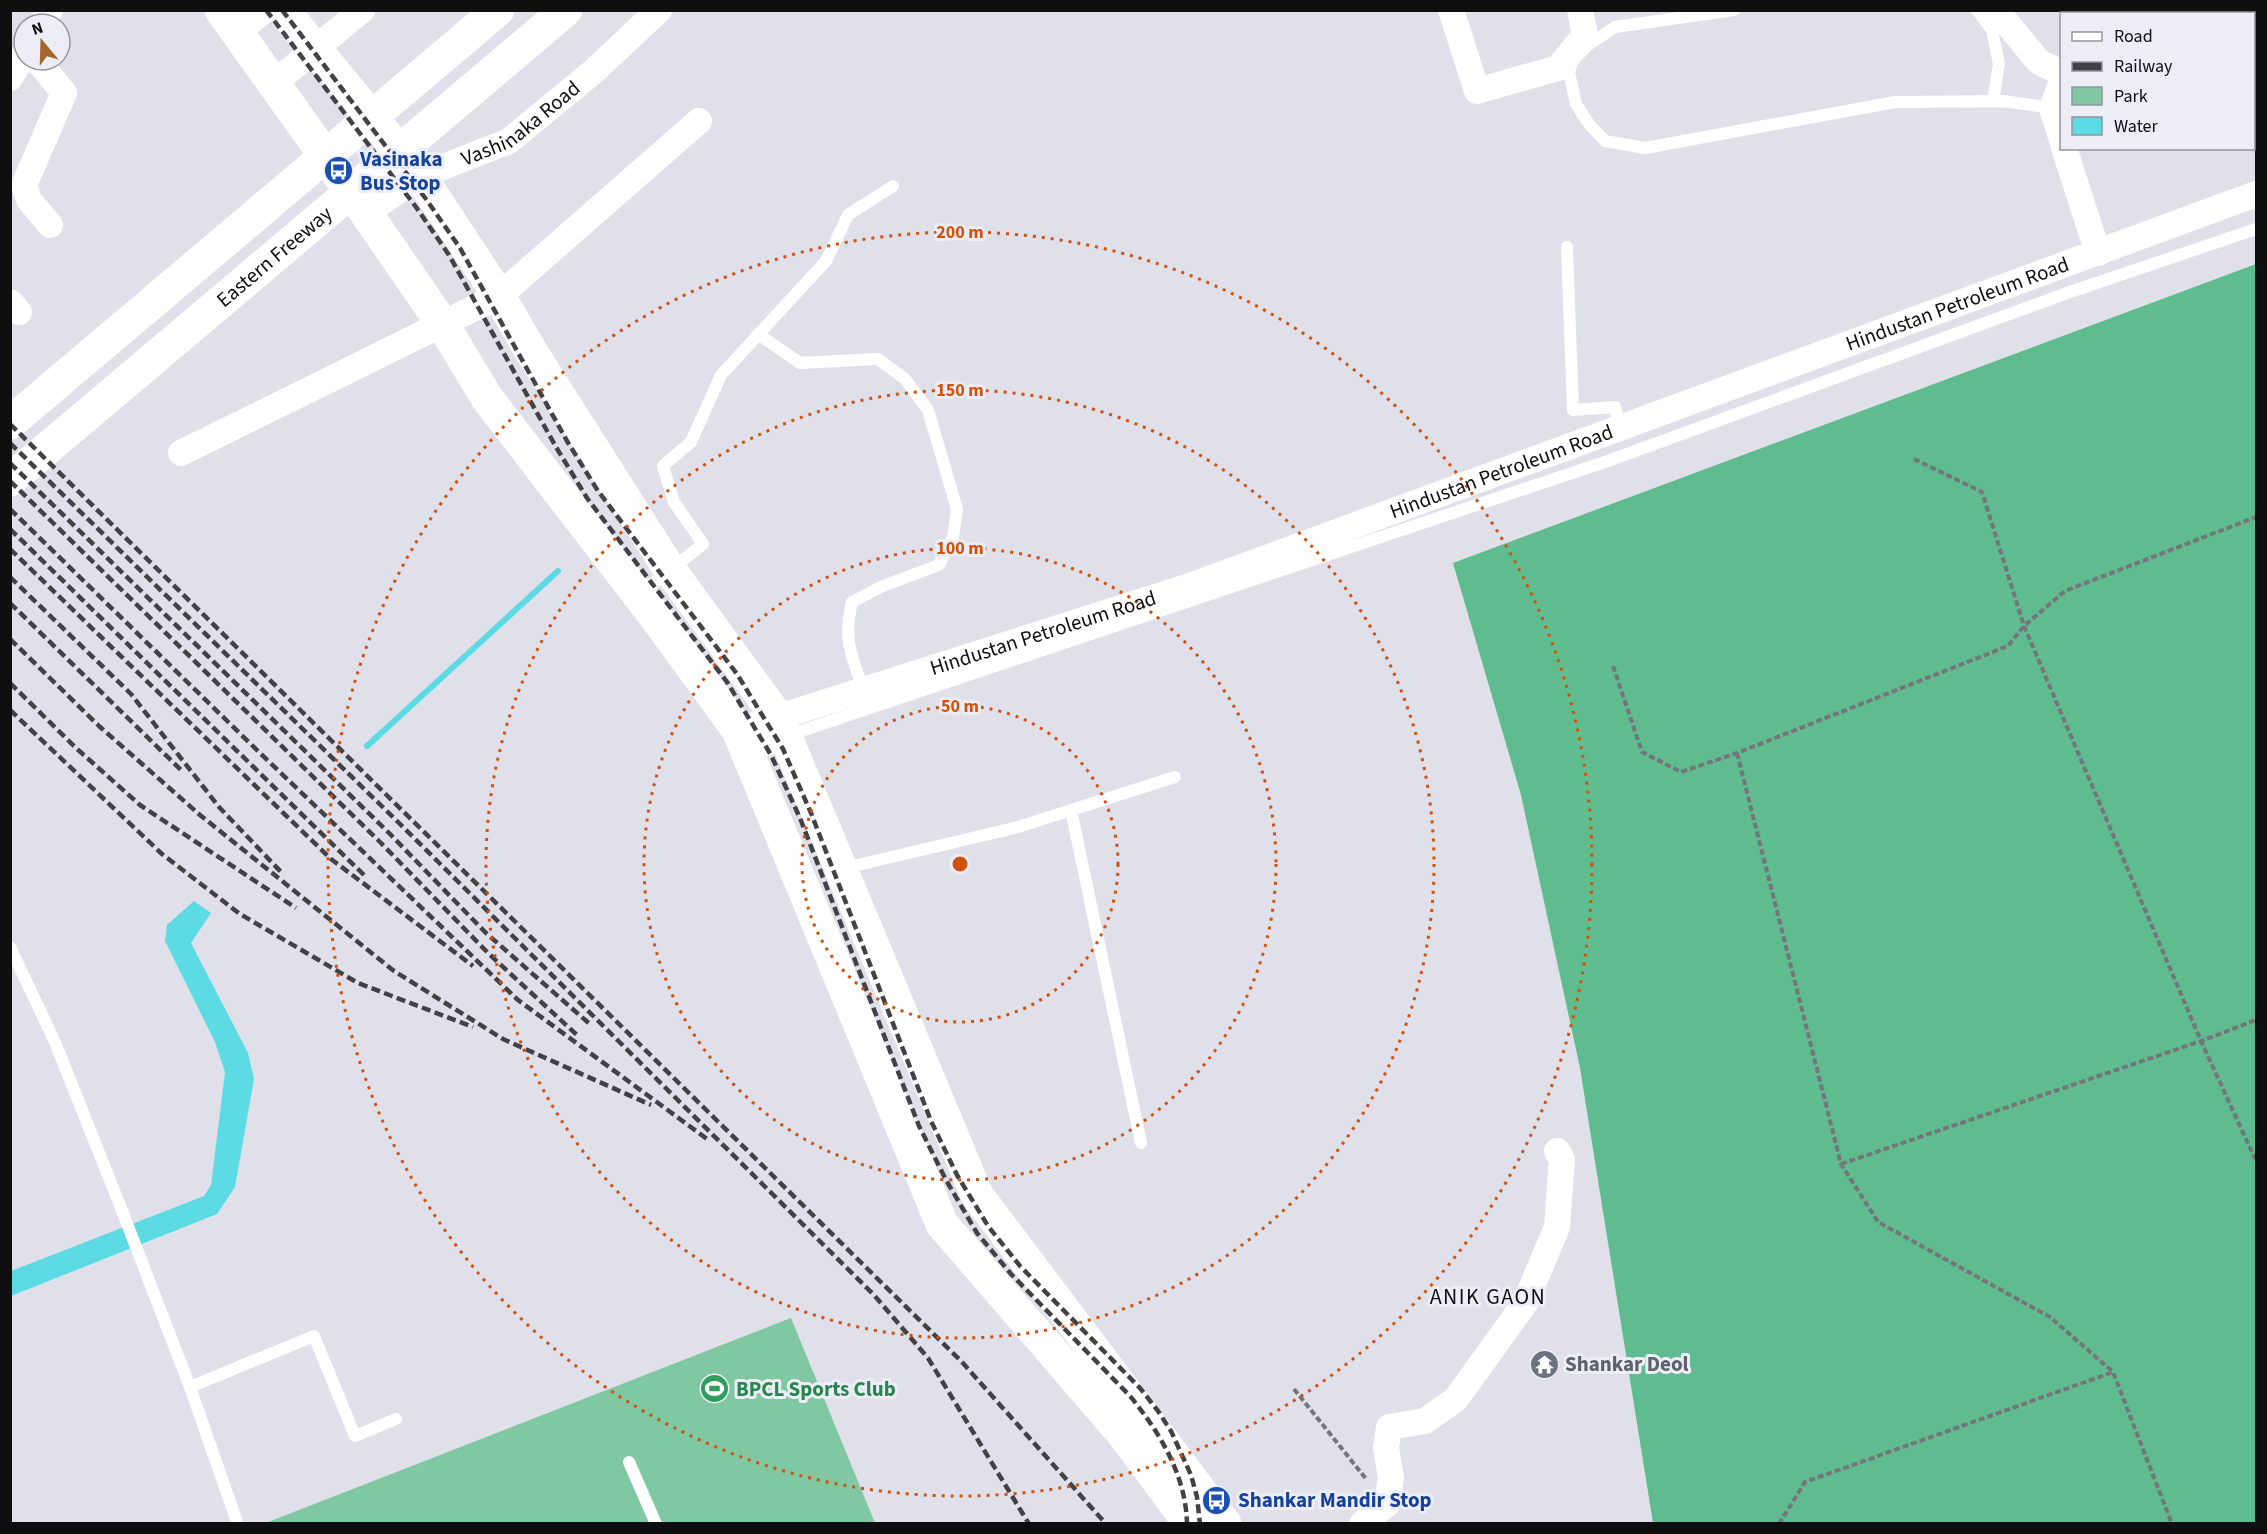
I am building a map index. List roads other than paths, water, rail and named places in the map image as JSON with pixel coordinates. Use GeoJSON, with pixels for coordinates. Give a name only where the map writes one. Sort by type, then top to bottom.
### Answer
{"type":"FeatureCollection","features":[{"type":"Feature","properties":{"kind":"main road"},"geometry":{"type":"LineString","coordinates":[[283,10],[420,176],[499,296],[529,348],[670,570],[782,727],[976,1195],[1225,1524]]}},
{"type":"Feature","properties":{"kind":"main road","name":"Eastern Freeway"},"geometry":{"type":"LineString","coordinates":[[10,423],[498,10]]}},
{"type":"Feature","properties":{"kind":"main road","name":"Eastern Freeway"},"geometry":{"type":"LineString","coordinates":[[10,480],[567,10]]}},
{"type":"Feature","properties":{"kind":"main road"},"geometry":{"type":"LineString","coordinates":[[238,17],[273,84],[443,325],[488,398],[639,595],[743,740],[942,1224],[1124,1435],[1190,1524]]}},
{"type":"Feature","properties":{"kind":"street"},"geometry":{"type":"LineString","coordinates":[[273,84],[362,10]]}},
{"type":"Feature","properties":{"kind":"street","name":"Vashinaka Road"},"geometry":{"type":"LineString","coordinates":[[366,213],[420,176],[508,141],[594,71],[659,10]]}},
{"type":"Feature","properties":{"kind":"street"},"geometry":{"type":"LineString","coordinates":[[1451,10],[1477,91],[1558,68],[1586,35],[1580,10]]}},
{"type":"Feature","properties":{"kind":"street"},"geometry":{"type":"LineString","coordinates":[[1996,10],[2039,62],[2060,72]]}},
{"type":"Feature","properties":{"kind":"street"},"geometry":{"type":"LineString","coordinates":[[47,72],[64,93],[24,184],[29,200],[50,225]]}},
{"type":"Feature","properties":{"kind":"street"},"geometry":{"type":"LineString","coordinates":[[2060,85],[2052,108],[2060,136]]}},
{"type":"Feature","properties":{"kind":"street"},"geometry":{"type":"LineString","coordinates":[[181,453],[499,296],[699,121]]}},
{"type":"Feature","properties":{"kind":"street"},"geometry":{"type":"LineString","coordinates":[[2065,150],[2098,253]]}},
{"type":"Feature","properties":{"kind":"street","name":"Hindustan Petroleum Road"},"geometry":{"type":"LineString","coordinates":[[743,740],[782,727],[864,690],[1187,587],[2256,194]]}},
{"type":"Feature","properties":{"kind":"street"},"geometry":{"type":"LineString","coordinates":[[1362,1524],[1387,1504],[1391,1478],[1386,1447],[1389,1427],[1425,1421],[1456,1399],[1524,1303],[1557,1227],[1562,1159],[1557,1150]]}},
{"type":"Feature","properties":{"kind":"lane"},"geometry":{"type":"LineString","coordinates":[[1734,10],[1616,27],[1588,45],[1572,62],[1569,72],[1576,104],[1588,124],[1605,141],[1645,148],[1895,102],[1993,101],[2052,108]]}},
{"type":"Feature","properties":{"kind":"lane"},"geometry":{"type":"LineString","coordinates":[[1977,10],[1992,30],[1999,64],[1993,101]]}},
{"type":"Feature","properties":{"kind":"lane"},"geometry":{"type":"LineString","coordinates":[[639,595],[666,576],[670,570],[703,544],[674,502],[663,466],[691,442],[721,375],[826,261],[848,215],[893,186]]}},
{"type":"Feature","properties":{"kind":"lane"},"geometry":{"type":"LineString","coordinates":[[782,727],[1605,462],[2070,292],[2256,229]]}},
{"type":"Feature","properties":{"kind":"lane"},"geometry":{"type":"LineString","coordinates":[[1567,247],[1573,410],[1615,407],[1620,428]]}},
{"type":"Feature","properties":{"kind":"lane"},"geometry":{"type":"LineString","coordinates":[[758,334],[800,363],[878,358],[905,379],[928,410],[957,509],[953,537],[939,565],[883,586],[852,602],[847,622],[848,647],[864,690]]}},
{"type":"Feature","properties":{"kind":"lane"},"geometry":{"type":"LineString","coordinates":[[840,869],[1018,827],[1175,777]]}},
{"type":"Feature","properties":{"kind":"lane"},"geometry":{"type":"LineString","coordinates":[[1071,810],[1141,1143]]}},
{"type":"Feature","properties":{"kind":"lane"},"geometry":{"type":"LineString","coordinates":[[10,947],[55,1042],[121,1208],[190,1387],[237,1522]]}},
{"type":"Feature","properties":{"kind":"lane"},"geometry":{"type":"LineString","coordinates":[[190,1387],[314,1336],[355,1436],[396,1419]]}},
{"type":"Feature","properties":{"kind":"lane"},"geometry":{"type":"LineString","coordinates":[[629,1462],[656,1524]]}},
{"type":"Feature","properties":{"kind":"water"},"geometry":{"type":"Polygon","coordinates":[[[194,901],[211,913],[191,943],[248,1053],[254,1079],[235,1187],[217,1214],[11,1296],[11,1271],[204,1196],[211,1185],[225,1072],[215,1042],[165,941],[167,925],[194,901]]]}},
{"type":"Feature","properties":{"kind":"waterway"},"geometry":{"type":"LineString","coordinates":[[367,746],[558,571]]}},
{"type":"Feature","properties":{"kind":"railway"},"geometry":{"type":"LineString","coordinates":[[266,10],[416,207],[449,255],[587,498],[727,682],[771,755],[800,818],[919,1126],[946,1180],[977,1233],[1011,1274],[1130,1396],[1151,1425],[1176,1472],[1182,1489],[1187,1524]]}},
{"type":"Feature","properties":{"kind":"railway"},"geometry":{"type":"LineString","coordinates":[[282,10],[426,199],[460,248],[567,441],[598,491],[737,674],[783,749],[811,813],[931,1121],[957,1175],[988,1226],[1020,1266],[1140,1388],[1158,1411],[1171,1431],[1191,1475],[1197,1497],[1200,1524]]}},
{"type":"Feature","properties":{"kind":"railway"},"geometry":{"type":"LineString","coordinates":[[10,424],[961,1361],[1106,1524]]}},
{"type":"Feature","properties":{"kind":"railway"},"geometry":{"type":"LineString","coordinates":[[10,443],[399,823],[874,1295],[928,1358],[1029,1524]]}},
{"type":"Feature","properties":{"kind":"railway"},"geometry":{"type":"LineString","coordinates":[[10,463],[389,833],[486,933],[592,1026]]}},
{"type":"Feature","properties":{"kind":"railway"},"geometry":{"type":"LineString","coordinates":[[10,481],[380,842],[489,954],[577,1035]]}},
{"type":"Feature","properties":{"kind":"railway"},"geometry":{"type":"LineString","coordinates":[[10,509],[518,1000],[707,1139]]}},
{"type":"Feature","properties":{"kind":"railway"},"geometry":{"type":"LineString","coordinates":[[10,529],[364,875]]}},
{"type":"Feature","properties":{"kind":"railway"},"geometry":{"type":"LineString","coordinates":[[10,549],[331,859],[473,966]]}},
{"type":"Feature","properties":{"kind":"railway"},"geometry":{"type":"LineString","coordinates":[[10,577],[131,694],[219,807],[282,873]]}},
{"type":"Feature","properties":{"kind":"railway"},"geometry":{"type":"LineString","coordinates":[[10,603],[182,771]]}},
{"type":"Feature","properties":{"kind":"railway"},"geometry":{"type":"LineString","coordinates":[[10,639],[99,726],[200,815],[394,971],[503,1039],[651,1105]]}},
{"type":"Feature","properties":{"kind":"railway"},"geometry":{"type":"LineString","coordinates":[[10,683],[76,748],[140,805],[296,908]]}},
{"type":"Feature","properties":{"kind":"railway"},"geometry":{"type":"LineString","coordinates":[[10,710],[162,854],[240,914],[358,983],[473,1027]]}},
{"type":"Feature","properties":{"kind":"place","name":"Vasinaka Bus Stop"},"geometry":{"type":"Point","coordinates":[339,171]}},
{"type":"Feature","properties":{"kind":"place","name":"Shankar Deol"},"geometry":{"type":"Point","coordinates":[1544,1364]}},
{"type":"Feature","properties":{"kind":"place","name":"BPCL Sports Club"},"geometry":{"type":"Point","coordinates":[715,1389]}},
{"type":"Feature","properties":{"kind":"place","name":"Shankar Mandir Stop"},"geometry":{"type":"Point","coordinates":[1217,1500]}},
{"type":"Feature","properties":{"kind":"district","name":"ANIK GAON"},"geometry":{"type":"Point","coordinates":[1488,1296]}}]}
